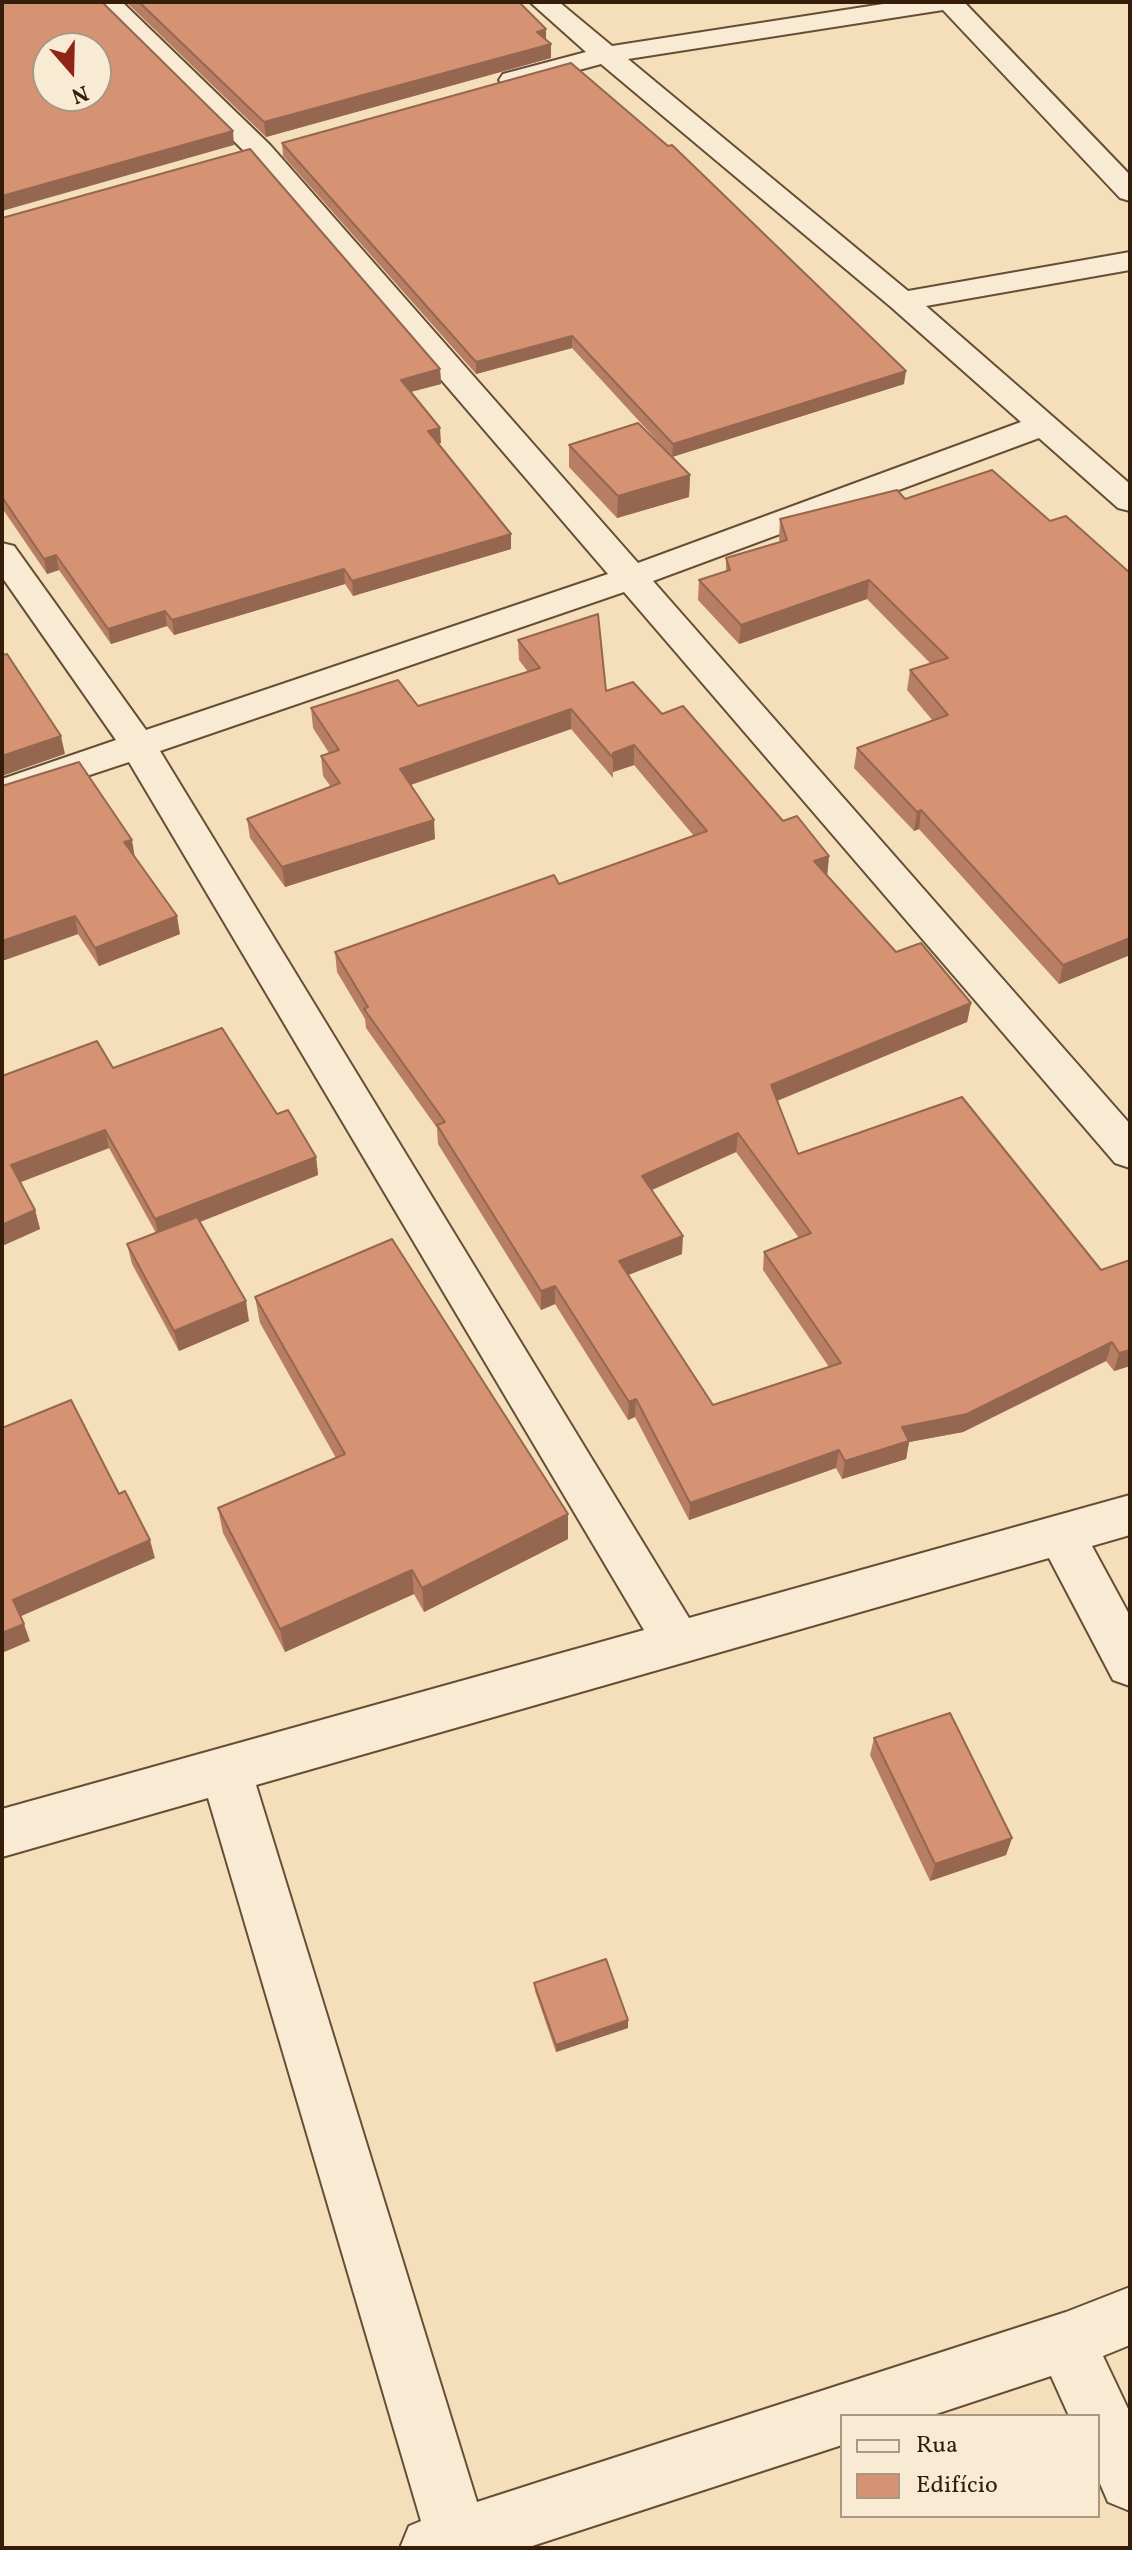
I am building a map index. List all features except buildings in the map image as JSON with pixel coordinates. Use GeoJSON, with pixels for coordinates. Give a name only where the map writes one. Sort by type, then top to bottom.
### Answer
{"type":"FeatureCollection","features":[{"type":"Feature","properties":{"kind":"street"},"geometry":{"type":"LineString","coordinates":[[107,2],[260,151],[1130,1152]]}},
{"type":"Feature","properties":{"kind":"street"},"geometry":{"type":"LineString","coordinates":[[543,2],[902,301],[1130,501]]}},
{"type":"Feature","properties":{"kind":"street"},"geometry":{"type":"LineString","coordinates":[[756,2],[777,27]]}},
{"type":"Feature","properties":{"kind":"street"},"geometry":{"type":"LineString","coordinates":[[484,88],[604,55],[948,2],[1130,192]]}},
{"type":"Feature","properties":{"kind":"street"},"geometry":{"type":"LineString","coordinates":[[902,301],[1130,261]]}},
{"type":"Feature","properties":{"kind":"street"},"geometry":{"type":"LineString","coordinates":[[2,792],[633,577],[1044,425]]}},
{"type":"Feature","properties":{"kind":"street"},"geometry":{"type":"LineString","coordinates":[[2,553],[139,747],[678,1643]]}},
{"type":"Feature","properties":{"kind":"street"},"geometry":{"type":"LineString","coordinates":[[2,1833],[1130,1515]]}},
{"type":"Feature","properties":{"kind":"street"},"geometry":{"type":"LineString","coordinates":[[1061,1535],[1130,1664]]}},
{"type":"Feature","properties":{"kind":"street"},"geometry":{"type":"LineString","coordinates":[[226,1771],[450,2545],[840,2416]]}},
{"type":"Feature","properties":{"kind":"street"},"geometry":{"type":"LineString","coordinates":[[848,2414],[1066,2342],[1130,2316]]}},
{"type":"Feature","properties":{"kind":"street"},"geometry":{"type":"LineString","coordinates":[[1066,2342],[1099,2414]]}},
{"type":"Feature","properties":{"kind":"street"},"geometry":{"type":"LineString","coordinates":[[1100,2415],[1130,2480]]}}]}
